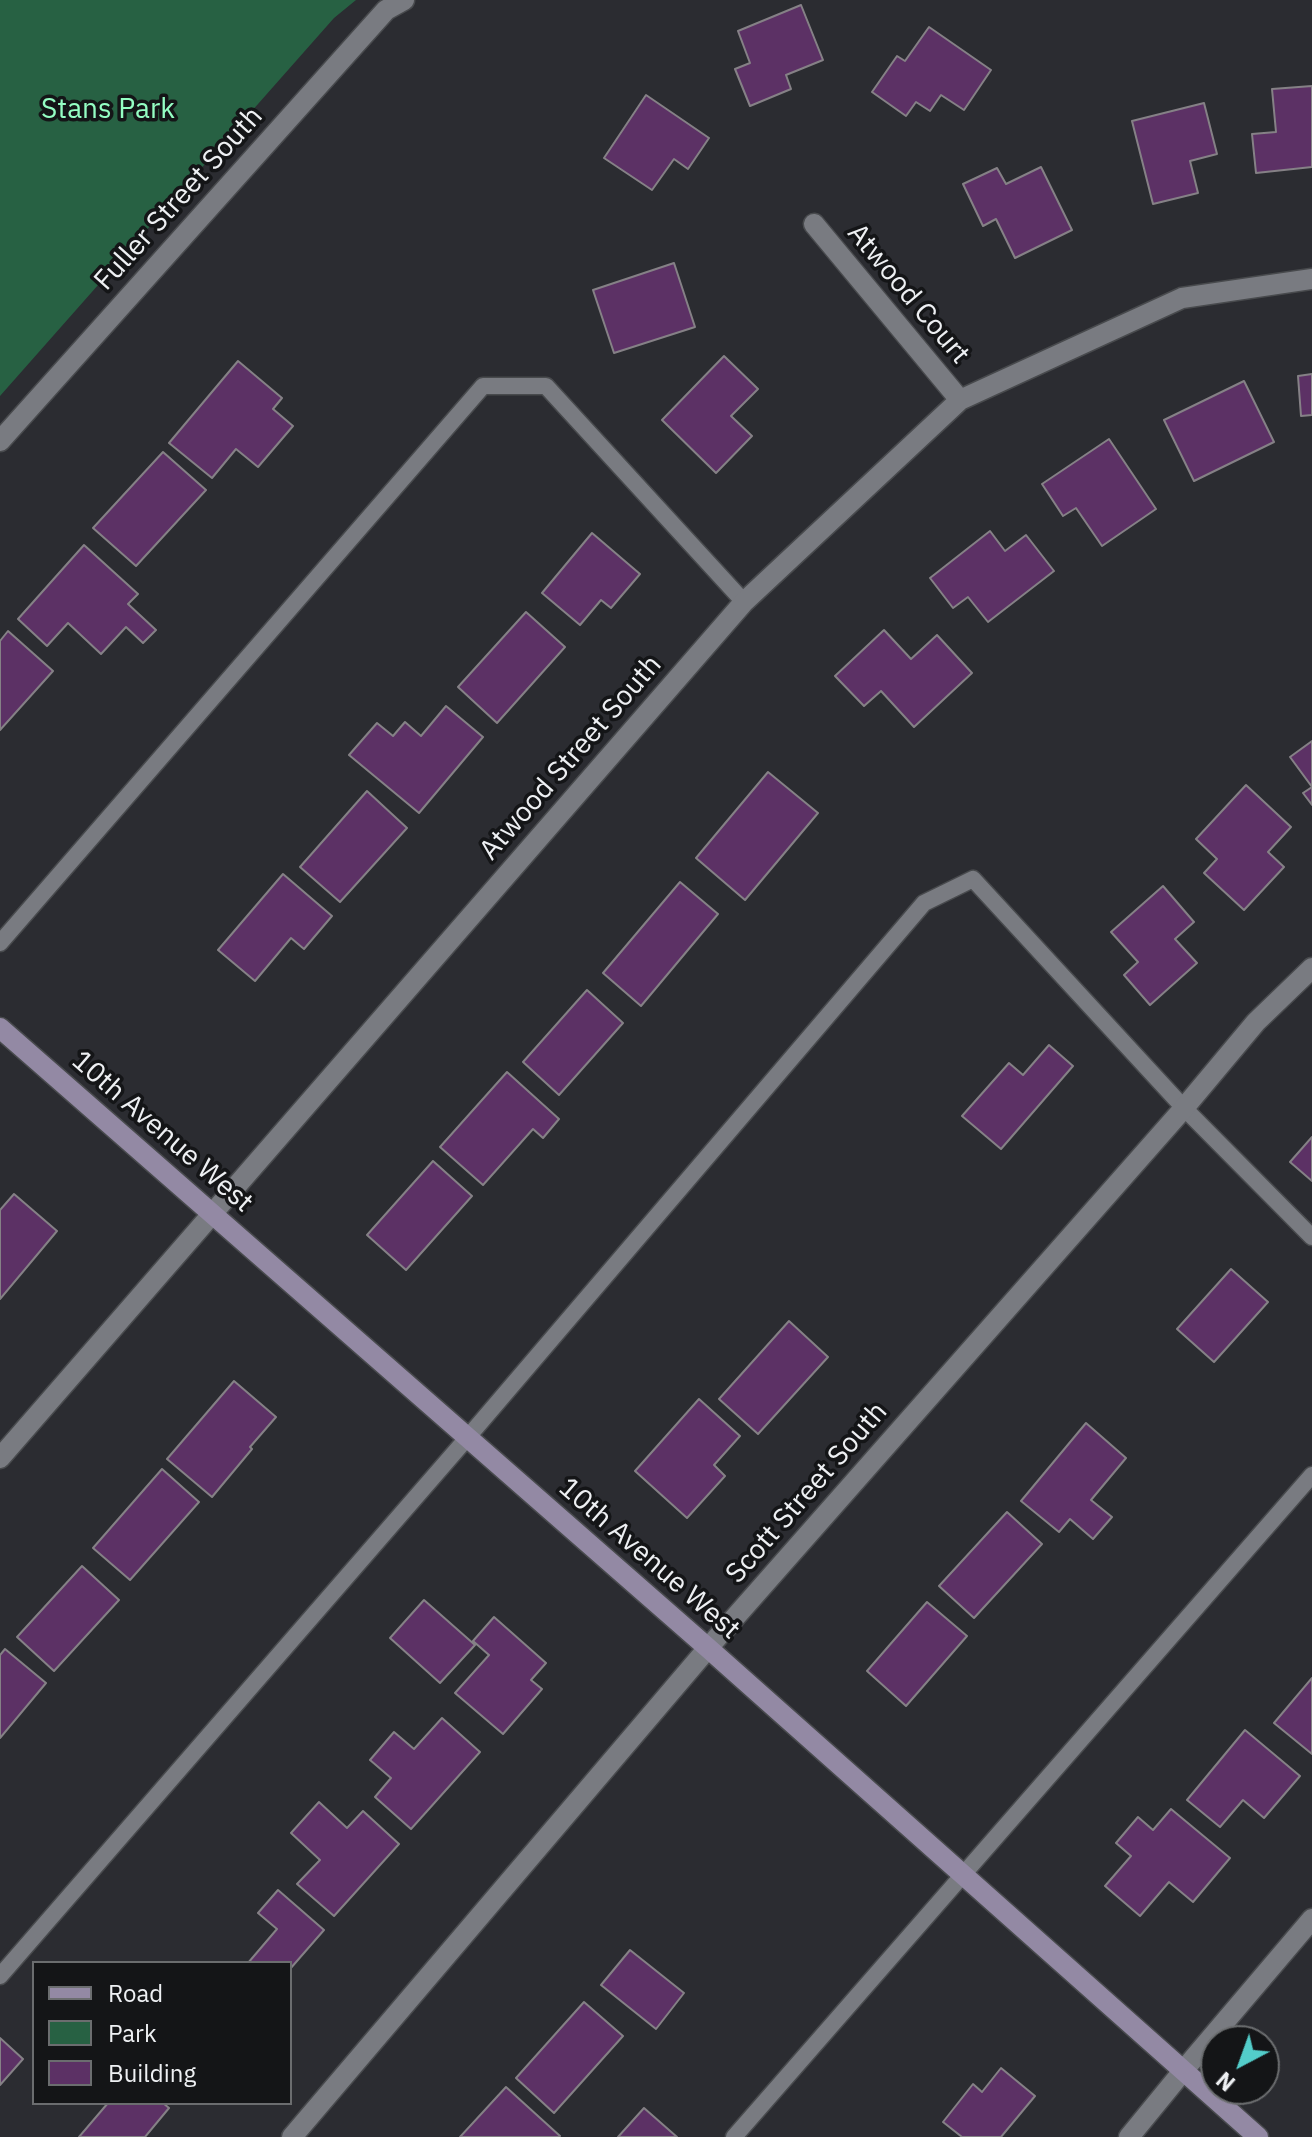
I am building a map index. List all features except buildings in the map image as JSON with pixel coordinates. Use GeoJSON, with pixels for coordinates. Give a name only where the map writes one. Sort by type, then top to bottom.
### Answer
{"type":"FeatureCollection","features":[{"type":"Feature","properties":{"kind":"main road","name":"10th Avenue West"},"geometry":{"type":"LineString","coordinates":[[0,1028],[708,1648],[1258,2137]]}},
{"type":"Feature","properties":{"kind":"street","name":"Fuller Street South"},"geometry":{"type":"LineString","coordinates":[[0,441],[386,10],[404,0]]}},
{"type":"Feature","properties":{"kind":"street","name":"Atwood Court"},"geometry":{"type":"LineString","coordinates":[[814,224],[960,400]]}},
{"type":"Feature","properties":{"kind":"street","name":"Atwood Street South"},"geometry":{"type":"LineString","coordinates":[[0,1458],[744,602],[960,400],[1182,298],[1312,279]]}},
{"type":"Feature","properties":{"kind":"street","name":"Scott Street South"},"geometry":{"type":"LineString","coordinates":[[292,2137],[708,1648],[1184,1108],[1256,1022],[1312,968]]}},
{"type":"Feature","properties":{"kind":"street"},"geometry":{"type":"LineString","coordinates":[[1129,2137],[1312,1919]]}},
{"type":"Feature","properties":{"kind":"lane"},"geometry":{"type":"LineString","coordinates":[[0,943],[483,386],[546,386],[744,602]]}},
{"type":"Feature","properties":{"kind":"lane"},"geometry":{"type":"LineString","coordinates":[[0,1976],[468,1437],[924,903],[973,879],[1184,1108],[1312,1237]]}},
{"type":"Feature","properties":{"kind":"lane"},"geometry":{"type":"LineString","coordinates":[[734,2137],[1312,1475]]}},
{"type":"Feature","properties":{"kind":"green space","name":"Stans Park"},"geometry":{"type":"Polygon","coordinates":[[[0,0],[356,0],[334,18],[0,396],[0,0]]]}}]}
